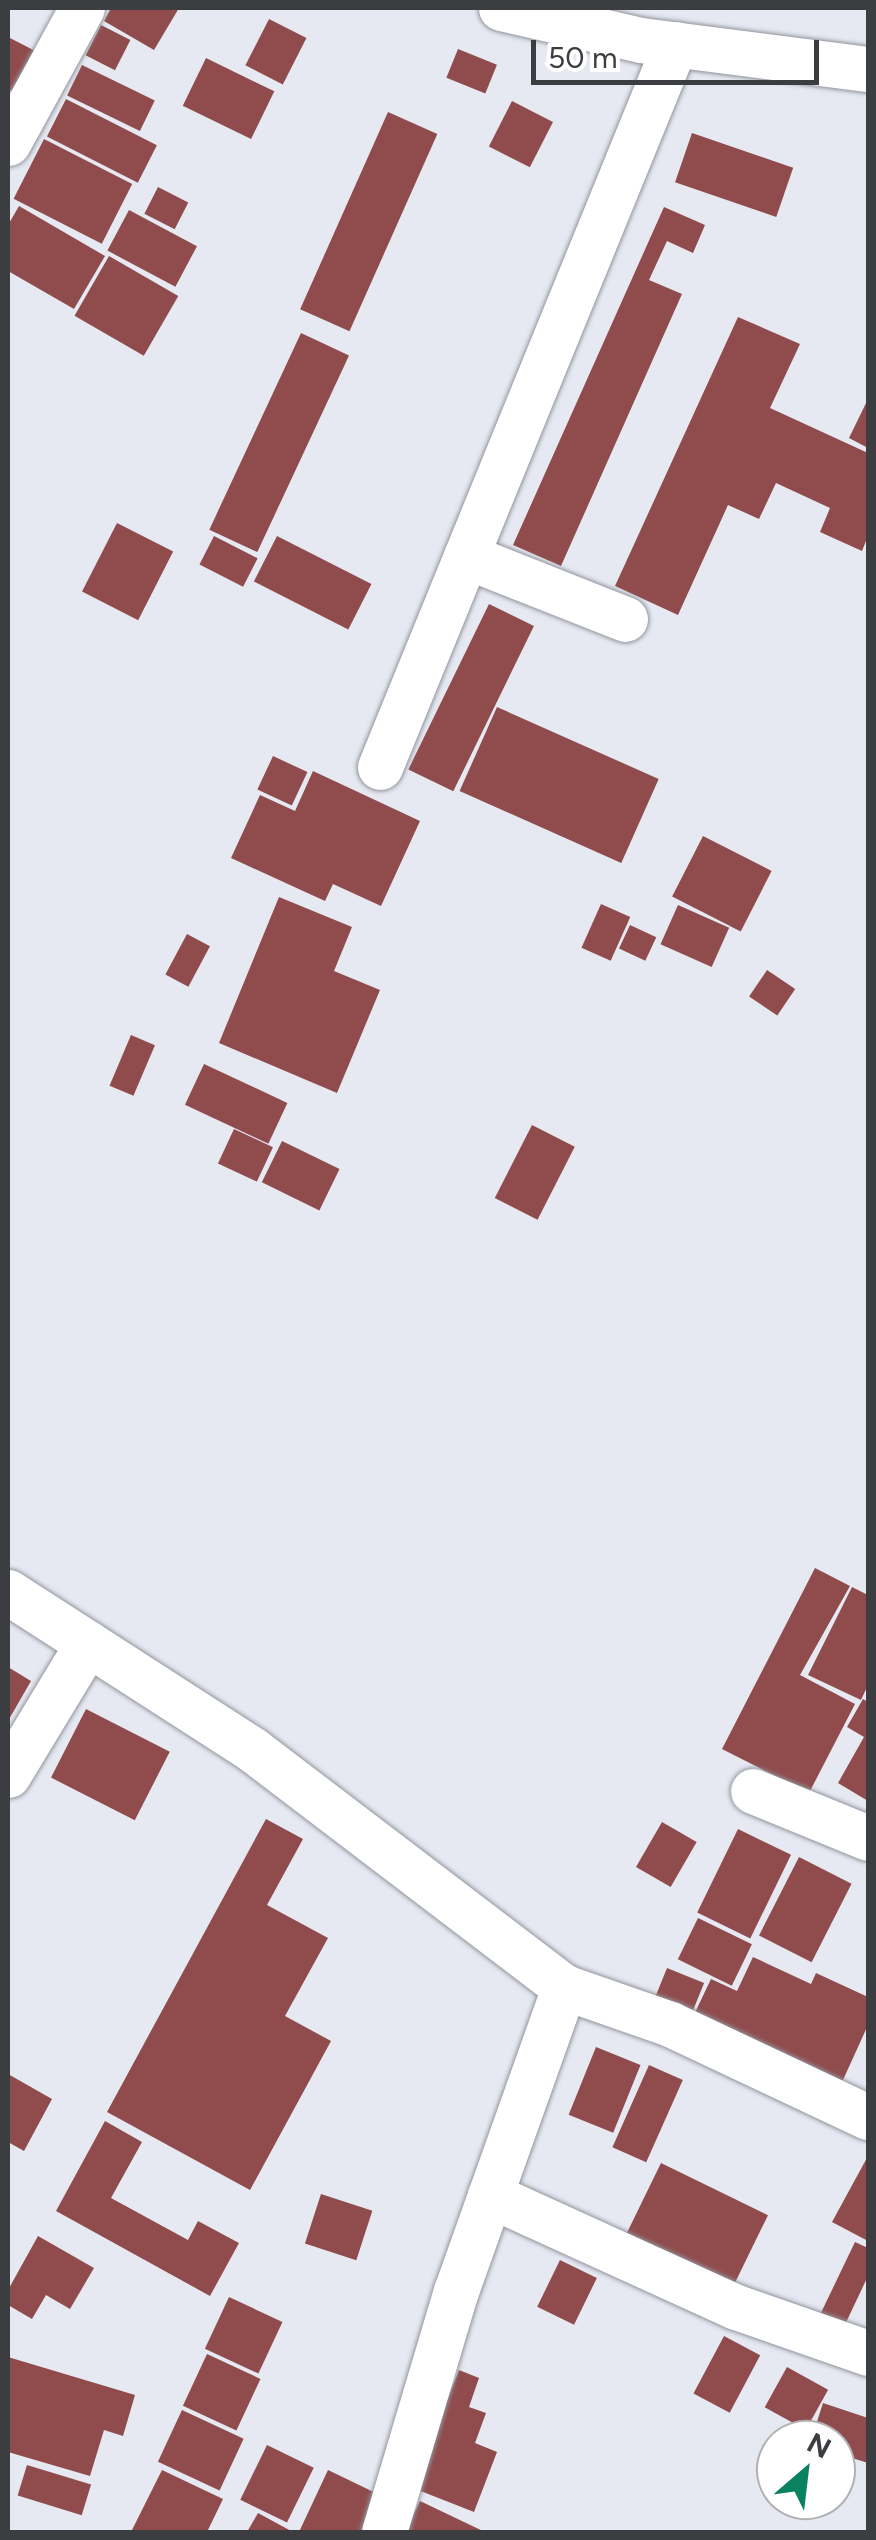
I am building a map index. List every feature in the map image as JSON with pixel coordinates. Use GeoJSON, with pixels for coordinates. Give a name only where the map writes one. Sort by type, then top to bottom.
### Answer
{"type":"FeatureCollection","features":[{"type":"Feature","properties":{"kind":"street"},"geometry":{"type":"LineString","coordinates":[[8,143],[82,8]]}},
{"type":"Feature","properties":{"kind":"street"},"geometry":{"type":"LineString","coordinates":[[500,8],[675,44],[868,69]]}},
{"type":"Feature","properties":{"kind":"street"},"geometry":{"type":"LineString","coordinates":[[380,766],[675,44]]}},
{"type":"Feature","properties":{"kind":"street"},"geometry":{"type":"LineString","coordinates":[[466,556],[625,619]]}},
{"type":"Feature","properties":{"kind":"street"},"geometry":{"type":"LineString","coordinates":[[8,1592],[253,1750],[564,1988],[670,2024],[868,2116]]}},
{"type":"Feature","properties":{"kind":"street"},"geometry":{"type":"LineString","coordinates":[[8,1775],[88,1643]]}},
{"type":"Feature","properties":{"kind":"street"},"geometry":{"type":"LineString","coordinates":[[753,1791],[868,1838]]}},
{"type":"Feature","properties":{"kind":"street"},"geometry":{"type":"LineString","coordinates":[[384,2532],[490,2195],[564,1988]]}},
{"type":"Feature","properties":{"kind":"street"},"geometry":{"type":"LineString","coordinates":[[490,2195],[736,2307],[868,2353]]}},
{"type":"Feature","properties":{"kind":"building"},"geometry":{"type":"Polygon","coordinates":[[[111,8],[179,8],[154,50],[104,21],[111,8]]]}},
{"type":"Feature","properties":{"kind":"building"},"geometry":{"type":"Polygon","coordinates":[[[269,19],[306,38],[283,84],[245,65],[269,19]]]}},
{"type":"Feature","properties":{"kind":"building"},"geometry":{"type":"Polygon","coordinates":[[[101,25],[130,40],[115,70],[86,55],[101,25]]]}},
{"type":"Feature","properties":{"kind":"building"},"geometry":{"type":"Polygon","coordinates":[[[8,37],[47,57],[26,98],[8,89],[8,37]]]}},
{"type":"Feature","properties":{"kind":"building"},"geometry":{"type":"Polygon","coordinates":[[[458,49],[497,65],[485,93],[446,78],[458,49]]]}},
{"type":"Feature","properties":{"kind":"building"},"geometry":{"type":"Polygon","coordinates":[[[206,58],[274,91],[251,139],[183,106],[206,58]]]}},
{"type":"Feature","properties":{"kind":"building"},"geometry":{"type":"Polygon","coordinates":[[[82,65],[155,101],[140,131],[67,96],[82,65]]]}},
{"type":"Feature","properties":{"kind":"building"},"geometry":{"type":"Polygon","coordinates":[[[66,99],[157,145],[138,183],[47,136],[66,99]]]}},
{"type":"Feature","properties":{"kind":"building"},"geometry":{"type":"Polygon","coordinates":[[[512,101],[553,122],[530,167],[489,146],[512,101]]]}},
{"type":"Feature","properties":{"kind":"building"},"geometry":{"type":"Polygon","coordinates":[[[388,112],[437,134],[349,331],[300,309],[388,112]]]}},
{"type":"Feature","properties":{"kind":"building"},"geometry":{"type":"Polygon","coordinates":[[[692,133],[793,168],[776,217],[675,182],[692,133]]]}},
{"type":"Feature","properties":{"kind":"building"},"geometry":{"type":"Polygon","coordinates":[[[44,139],[132,184],[102,244],[14,199],[44,139]]]}},
{"type":"Feature","properties":{"kind":"building"},"geometry":{"type":"Polygon","coordinates":[[[158,187],[188,202],[175,229],[144,214],[158,187]]]}},
{"type":"Feature","properties":{"kind":"building"},"geometry":{"type":"Polygon","coordinates":[[[19,206],[105,256],[74,309],[8,271],[8,225],[19,206]]]}},
{"type":"Feature","properties":{"kind":"building"},"geometry":{"type":"Polygon","coordinates":[[[664,207],[705,225],[693,253],[667,241],[649,280],[682,294],[561,566],[513,545],[664,207]]]}},
{"type":"Feature","properties":{"kind":"building"},"geometry":{"type":"Polygon","coordinates":[[[129,210],[197,246],[175,287],[107,251],[129,210]]]}},
{"type":"Feature","properties":{"kind":"building"},"geometry":{"type":"Polygon","coordinates":[[[109,256],[178,296],[144,356],[74,316],[109,256]]]}},
{"type":"Feature","properties":{"kind":"building"},"geometry":{"type":"Polygon","coordinates":[[[738,317],[800,344],[770,408],[868,453],[868,536],[862,551],[820,532],[830,508],[776,483],[759,519],[728,505],[678,615],[615,586],[738,317]]]}},
{"type":"Feature","properties":{"kind":"building"},"geometry":{"type":"Polygon","coordinates":[[[301,333],[349,355],[257,552],[209,530],[301,333]]]}},
{"type":"Feature","properties":{"kind":"building"},"geometry":{"type":"Polygon","coordinates":[[[868,399],[868,448],[849,438],[868,399]]]}},
{"type":"Feature","properties":{"kind":"building"},"geometry":{"type":"Polygon","coordinates":[[[117,523],[173,552],[138,620],[82,592],[117,523]]]}},
{"type":"Feature","properties":{"kind":"building"},"geometry":{"type":"Polygon","coordinates":[[[214,536],[258,558],[243,587],[199,565],[214,536]]]}},
{"type":"Feature","properties":{"kind":"building"},"geometry":{"type":"Polygon","coordinates":[[[277,536],[371,584],[348,630],[254,581],[277,536]]]}},
{"type":"Feature","properties":{"kind":"building"},"geometry":{"type":"Polygon","coordinates":[[[489,604],[534,626],[453,791],[408,769],[489,604]]]}},
{"type":"Feature","properties":{"kind":"building"},"geometry":{"type":"Polygon","coordinates":[[[497,707],[659,779],[621,863],[460,791],[497,707]]]}},
{"type":"Feature","properties":{"kind":"building"},"geometry":{"type":"Polygon","coordinates":[[[273,756],[307,772],[292,806],[257,790],[273,756]]]}},
{"type":"Feature","properties":{"kind":"building"},"geometry":{"type":"Polygon","coordinates":[[[313,771],[420,821],[381,906],[333,884],[325,901],[231,858],[260,795],[295,811],[313,771]]]}},
{"type":"Feature","properties":{"kind":"building"},"geometry":{"type":"Polygon","coordinates":[[[703,836],[772,871],[741,932],[672,897],[703,836]]]}},
{"type":"Feature","properties":{"kind":"building"},"geometry":{"type":"Polygon","coordinates":[[[279,897],[352,927],[334,971],[380,990],[337,1093],[219,1043],[279,897]]]}},
{"type":"Feature","properties":{"kind":"building"},"geometry":{"type":"Polygon","coordinates":[[[601,904],[630,917],[611,961],[581,948],[601,904]]]}},
{"type":"Feature","properties":{"kind":"building"},"geometry":{"type":"Polygon","coordinates":[[[678,905],[729,928],[712,967],[661,944],[678,905]]]}},
{"type":"Feature","properties":{"kind":"building"},"geometry":{"type":"Polygon","coordinates":[[[630,925],[656,937],[645,961],[619,949],[630,925]]]}},
{"type":"Feature","properties":{"kind":"building"},"geometry":{"type":"Polygon","coordinates":[[[187,934],[210,946],[188,987],[165,975],[187,934]]]}},
{"type":"Feature","properties":{"kind":"building"},"geometry":{"type":"Polygon","coordinates":[[[767,970],[795,989],[777,1016],[749,997],[767,970]]]}},
{"type":"Feature","properties":{"kind":"building"},"geometry":{"type":"Polygon","coordinates":[[[131,1035],[155,1045],[133,1096],[110,1086],[131,1035]]]}},
{"type":"Feature","properties":{"kind":"building"},"geometry":{"type":"Polygon","coordinates":[[[204,1064],[287,1103],[268,1144],[185,1105],[204,1064]]]}},
{"type":"Feature","properties":{"kind":"building"},"geometry":{"type":"Polygon","coordinates":[[[532,1125],[575,1147],[538,1220],[495,1198],[532,1125]]]}},
{"type":"Feature","properties":{"kind":"building"},"geometry":{"type":"Polygon","coordinates":[[[234,1129],[273,1147],[257,1182],[218,1163],[234,1129]]]}},
{"type":"Feature","properties":{"kind":"building"},"geometry":{"type":"Polygon","coordinates":[[[282,1141],[340,1169],[319,1210],[262,1182],[282,1141]]]}},
{"type":"Feature","properties":{"kind":"building"},"geometry":{"type":"Polygon","coordinates":[[[815,1568],[850,1586],[800,1675],[855,1704],[809,1793],[722,1749],[815,1568]]]}},
{"type":"Feature","properties":{"kind":"building"},"geometry":{"type":"Polygon","coordinates":[[[852,1587],[868,1595],[868,1685],[861,1700],[808,1675],[852,1587]]]}},
{"type":"Feature","properties":{"kind":"building"},"geometry":{"type":"Polygon","coordinates":[[[8,1667],[31,1681],[8,1721],[8,1667]]]}},
{"type":"Feature","properties":{"kind":"building"},"geometry":{"type":"Polygon","coordinates":[[[863,1699],[868,1702],[868,1801],[838,1783],[864,1737],[847,1727],[863,1699]]]}},
{"type":"Feature","properties":{"kind":"building"},"geometry":{"type":"Polygon","coordinates":[[[86,1709],[170,1752],[135,1820],[51,1778],[86,1709]]]}},
{"type":"Feature","properties":{"kind":"building"},"geometry":{"type":"Polygon","coordinates":[[[266,1819],[303,1839],[267,1905],[328,1938],[285,2016],[331,2041],[250,2190],[107,2112],[266,1819]]]}},
{"type":"Feature","properties":{"kind":"building"},"geometry":{"type":"Polygon","coordinates":[[[662,1822],[697,1842],[671,1887],[636,1867],[662,1822]]]}},
{"type":"Feature","properties":{"kind":"building"},"geometry":{"type":"Polygon","coordinates":[[[738,1829],[791,1855],[750,1938],[697,1913],[738,1829]]]}},
{"type":"Feature","properties":{"kind":"building"},"geometry":{"type":"Polygon","coordinates":[[[799,1857],[852,1884],[812,1962],[759,1935],[799,1857]]]}},
{"type":"Feature","properties":{"kind":"building"},"geometry":{"type":"Polygon","coordinates":[[[698,1918],[752,1944],[732,1986],[678,1959],[698,1918]]]}},
{"type":"Feature","properties":{"kind":"building"},"geometry":{"type":"Polygon","coordinates":[[[753,1957],[811,1984],[816,1973],[868,1997],[868,2025],[838,2091],[690,2023],[711,1979],[737,1991],[753,1957]]]}},
{"type":"Feature","properties":{"kind":"building"},"geometry":{"type":"Polygon","coordinates":[[[667,1968],[704,1983],[687,2025],[650,2010],[667,1968]]]}},
{"type":"Feature","properties":{"kind":"building"},"geometry":{"type":"Polygon","coordinates":[[[596,2047],[641,2065],[613,2133],[569,2115],[596,2047]]]}},
{"type":"Feature","properties":{"kind":"building"},"geometry":{"type":"Polygon","coordinates":[[[649,2065],[683,2080],[646,2162],[612,2147],[649,2065]]]}},
{"type":"Feature","properties":{"kind":"building"},"geometry":{"type":"Polygon","coordinates":[[[8,2074],[52,2099],[24,2151],[8,2142],[8,2074]]]}},
{"type":"Feature","properties":{"kind":"building"},"geometry":{"type":"Polygon","coordinates":[[[105,2121],[142,2142],[111,2198],[188,2240],[198,2221],[239,2243],[210,2296],[56,2211],[105,2121]]]}},
{"type":"Feature","properties":{"kind":"building"},"geometry":{"type":"Polygon","coordinates":[[[868,2156],[868,2241],[832,2222],[868,2156]]]}},
{"type":"Feature","properties":{"kind":"building"},"geometry":{"type":"Polygon","coordinates":[[[661,2163],[768,2215],[730,2292],[623,2240],[661,2163]]]}},
{"type":"Feature","properties":{"kind":"building"},"geometry":{"type":"Polygon","coordinates":[[[321,2194],[372,2211],[356,2260],[305,2243],[321,2194]]]}},
{"type":"Feature","properties":{"kind":"building"},"geometry":{"type":"Polygon","coordinates":[[[38,2236],[94,2268],[70,2309],[46,2295],[32,2319],[8,2305],[8,2290],[38,2236]]]}},
{"type":"Feature","properties":{"kind":"building"},"geometry":{"type":"Polygon","coordinates":[[[855,2242],[868,2248],[868,2276],[842,2331],[818,2319],[855,2242]]]}},
{"type":"Feature","properties":{"kind":"building"},"geometry":{"type":"Polygon","coordinates":[[[560,2260],[597,2278],[574,2325],[537,2307],[560,2260]]]}},
{"type":"Feature","properties":{"kind":"building"},"geometry":{"type":"Polygon","coordinates":[[[229,2297],[282,2322],[258,2374],[205,2349],[229,2297]]]}},
{"type":"Feature","properties":{"kind":"building"},"geometry":{"type":"Polygon","coordinates":[[[724,2336],[760,2355],[730,2413],[693,2393],[724,2336]]]}},
{"type":"Feature","properties":{"kind":"building"},"geometry":{"type":"Polygon","coordinates":[[[207,2354],[260,2379],[236,2431],[183,2406],[207,2354]]]}},
{"type":"Feature","properties":{"kind":"building"},"geometry":{"type":"Polygon","coordinates":[[[8,2357],[135,2395],[123,2436],[104,2430],[90,2476],[8,2452],[8,2357]]]}},
{"type":"Feature","properties":{"kind":"building"},"geometry":{"type":"Polygon","coordinates":[[[787,2367],[828,2390],[811,2420],[788,2420],[765,2407],[787,2367]]]}},
{"type":"Feature","properties":{"kind":"building"},"geometry":{"type":"Polygon","coordinates":[[[459,2370],[479,2378],[469,2407],[486,2413],[475,2443],[497,2452],[474,2512],[413,2488],[459,2370]]]}},
{"type":"Feature","properties":{"kind":"building"},"geometry":{"type":"Polygon","coordinates":[[[823,2403],[868,2418],[868,2463],[856,2459],[856,2420],[817,2420],[823,2403]]]}},
{"type":"Feature","properties":{"kind":"building"},"geometry":{"type":"Polygon","coordinates":[[[182,2410],[244,2439],[220,2490],[158,2462],[182,2410]]]}},
{"type":"Feature","properties":{"kind":"building"},"geometry":{"type":"Polygon","coordinates":[[[267,2445],[314,2468],[287,2523],[240,2500],[267,2445]]]}},
{"type":"Feature","properties":{"kind":"building"},"geometry":{"type":"Polygon","coordinates":[[[27,2465],[91,2485],[82,2515],[18,2496],[27,2465]]]}},
{"type":"Feature","properties":{"kind":"building"},"geometry":{"type":"Polygon","coordinates":[[[162,2470],[223,2499],[207,2532],[131,2532],[162,2470]]]}},
{"type":"Feature","properties":{"kind":"building"},"geometry":{"type":"Polygon","coordinates":[[[328,2470],[384,2497],[368,2532],[299,2532],[328,2470]]]}},
{"type":"Feature","properties":{"kind":"building"},"geometry":{"type":"Polygon","coordinates":[[[420,2501],[485,2532],[405,2532],[420,2501]]]}},
{"type":"Feature","properties":{"kind":"building"},"geometry":{"type":"Polygon","coordinates":[[[258,2513],[293,2532],[247,2532],[258,2513]]]}}]}
